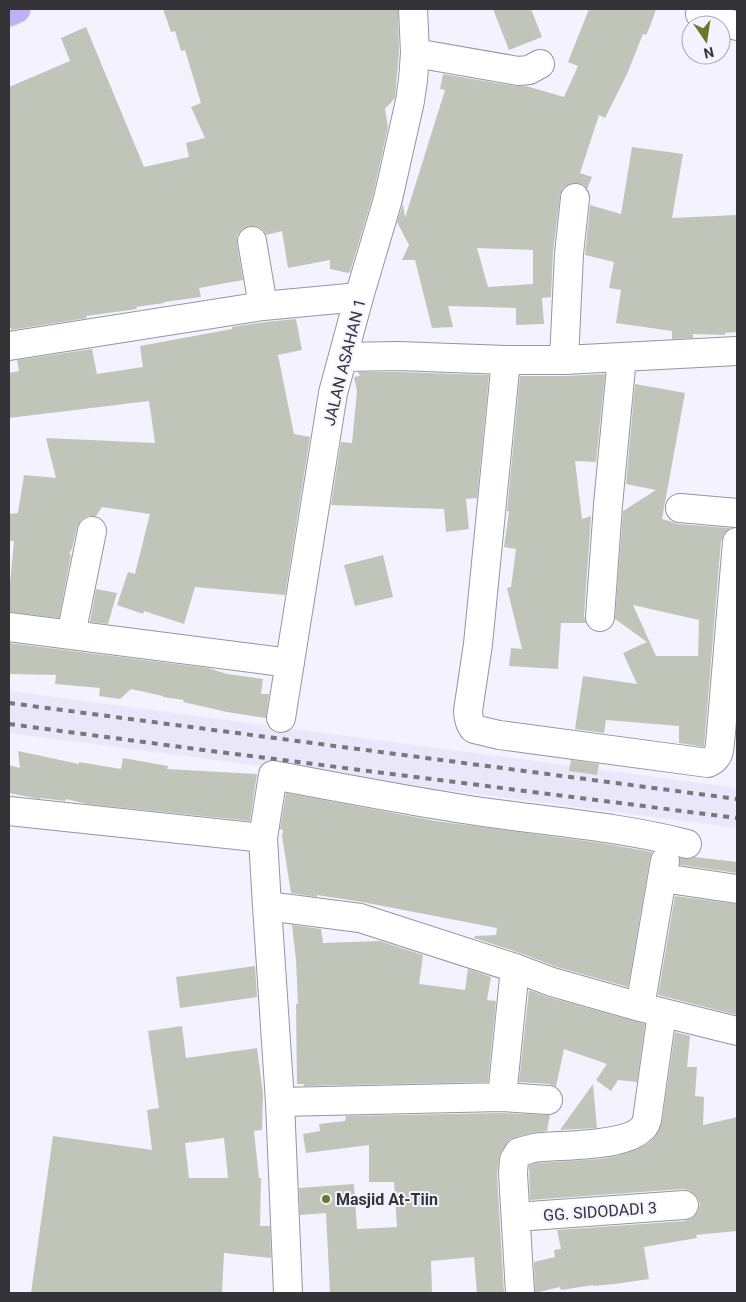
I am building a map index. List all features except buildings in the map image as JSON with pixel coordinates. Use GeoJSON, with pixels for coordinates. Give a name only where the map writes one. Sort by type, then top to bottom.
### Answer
{"type":"FeatureCollection","features":[{"type":"Feature","properties":{"kind":"main road"},"geometry":{"type":"LineString","coordinates":[[9,12],[16,9]]}},
{"type":"Feature","properties":{"kind":"street","name":"JALAN ASAHAN 1"},"geometry":{"type":"LineString","coordinates":[[281,718],[333,393],[388,199],[410,101],[415,53],[413,9]]}},
{"type":"Feature","properties":{"kind":"street"},"geometry":{"type":"LineString","coordinates":[[700,14],[737,26]]}},
{"type":"Feature","properties":{"kind":"street"},"geometry":{"type":"LineString","coordinates":[[415,53],[518,71],[529,70],[540,64]]}},
{"type":"Feature","properties":{"kind":"street"},"geometry":{"type":"LineString","coordinates":[[564,360],[569,254],[575,198]]}},
{"type":"Feature","properties":{"kind":"street"},"geometry":{"type":"LineString","coordinates":[[252,241],[263,306]]}},
{"type":"Feature","properties":{"kind":"street"},"geometry":{"type":"LineString","coordinates":[[9,346],[263,306],[359,297]]}},
{"type":"Feature","properties":{"kind":"street"},"geometry":{"type":"LineString","coordinates":[[343,357],[398,356],[564,360],[737,350]]}},
{"type":"Feature","properties":{"kind":"street"},"geometry":{"type":"LineString","coordinates":[[600,617],[622,357]]}},
{"type":"Feature","properties":{"kind":"street"},"geometry":{"type":"LineString","coordinates":[[506,360],[478,644],[468,711],[468,716],[474,729],[499,735],[708,763],[715,760],[718,755],[731,684],[737,542]]}},
{"type":"Feature","properties":{"kind":"street"},"geometry":{"type":"LineString","coordinates":[[680,508],[737,513]]}},
{"type":"Feature","properties":{"kind":"street"},"geometry":{"type":"LineString","coordinates":[[71,635],[92,531]]}},
{"type":"Feature","properties":{"kind":"street"},"geometry":{"type":"LineString","coordinates":[[9,627],[290,663]]}},
{"type":"Feature","properties":{"kind":"street"},"geometry":{"type":"LineString","coordinates":[[288,1293],[280,1102],[264,838],[272,775],[462,810],[610,829],[678,842],[662,878],[651,1010],[646,1124],[639,1131],[628,1137],[611,1142],[533,1148],[519,1152],[514,1160],[513,1173],[520,1293]]}},
{"type":"Feature","properties":{"kind":"street"},"geometry":{"type":"LineString","coordinates":[[9,811],[264,838]]}},
{"type":"Feature","properties":{"kind":"street"},"geometry":{"type":"LineString","coordinates":[[662,878],[737,889]]}},
{"type":"Feature","properties":{"kind":"street"},"geometry":{"type":"LineString","coordinates":[[267,906],[360,918],[515,968],[552,982],[651,1010],[737,1031]]}},
{"type":"Feature","properties":{"kind":"street"},"geometry":{"type":"LineString","coordinates":[[502,1098],[515,968]]}},
{"type":"Feature","properties":{"kind":"street"},"geometry":{"type":"LineString","coordinates":[[280,1102],[502,1098],[548,1100]]}},
{"type":"Feature","properties":{"kind":"street","name":"GG. SIDODADI 3"},"geometry":{"type":"LineString","coordinates":[[516,1218],[684,1205]]}},
{"type":"Feature","properties":{"kind":"shaded area"},"geometry":{"type":"Polygon","coordinates":[[[9,691],[737,788],[737,828],[9,733],[9,691]]]}},
{"type":"Feature","properties":{"kind":"railway"},"geometry":{"type":"LineString","coordinates":[[9,703],[737,799]]}},
{"type":"Feature","properties":{"kind":"railway"},"geometry":{"type":"LineString","coordinates":[[9,724],[737,818]]}},
{"type":"Feature","properties":{"kind":"place","name":"Masjid At-Tiin"},"geometry":{"type":"Point","coordinates":[326,1199]}}]}
